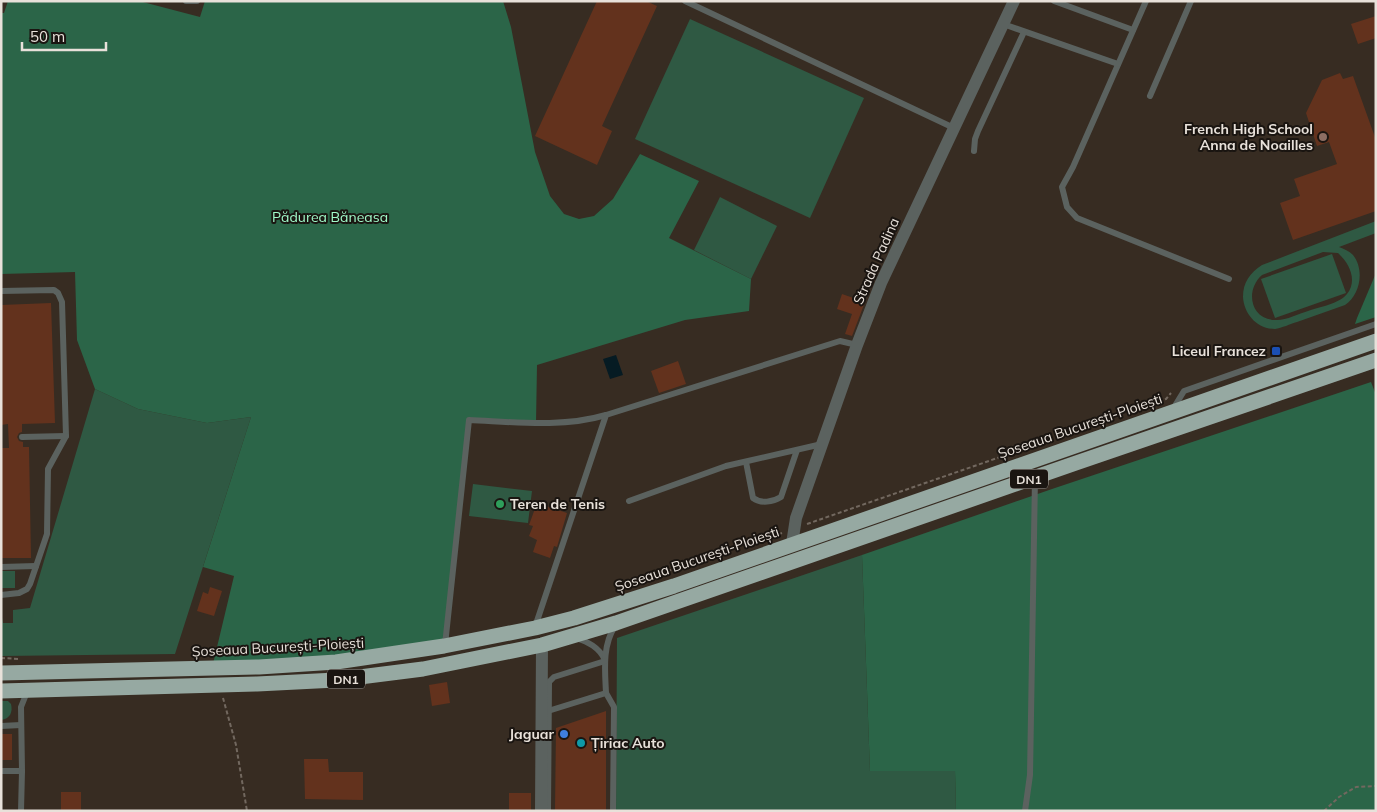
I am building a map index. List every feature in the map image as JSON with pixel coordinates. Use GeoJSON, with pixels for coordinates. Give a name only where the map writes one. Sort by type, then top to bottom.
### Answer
{"type":"FeatureCollection","features":[{"type":"Feature","properties":{"kind":"highway","name":"Șoseaua București-Ploiești"},"geometry":{"type":"LineString","coordinates":[[1,673],[269,666],[336,662],[444,646],[535,628],[574,618],[674,586],[793,536],[1170,412],[1376,341]]}},
{"type":"Feature","properties":{"kind":"highway","name":"DN1"},"geometry":{"type":"LineString","coordinates":[[1,691],[336,680],[423,668],[542,645],[616,623],[1376,360]]}},
{"type":"Feature","properties":{"kind":"street","name":"Strada Padina"},"geometry":{"type":"LineString","coordinates":[[793,536],[796,518],[856,345],[881,283],[1014,1]]}},
{"type":"Feature","properties":{"kind":"street"},"geometry":{"type":"LineString","coordinates":[[541,811],[542,645]]}},
{"type":"Feature","properties":{"kind":"lane"},"geometry":{"type":"LineString","coordinates":[[186,1],[197,1]]}},
{"type":"Feature","properties":{"kind":"lane"},"geometry":{"type":"LineString","coordinates":[[685,1],[954,128]]}},
{"type":"Feature","properties":{"kind":"lane"},"geometry":{"type":"LineString","coordinates":[[1054,1],[1133,30]]}},
{"type":"Feature","properties":{"kind":"lane"},"geometry":{"type":"LineString","coordinates":[[1146,1],[1062,187],[1067,207],[1077,218],[1229,279]]}},
{"type":"Feature","properties":{"kind":"lane"},"geometry":{"type":"LineString","coordinates":[[1150,96],[1191,1]]}},
{"type":"Feature","properties":{"kind":"lane"},"geometry":{"type":"LineString","coordinates":[[1003,24],[1118,64]]}},
{"type":"Feature","properties":{"kind":"lane"},"geometry":{"type":"LineString","coordinates":[[974,151],[978,130],[1024,32]]}},
{"type":"Feature","properties":{"kind":"lane"},"geometry":{"type":"LineString","coordinates":[[1,291],[54,290],[60,297],[62,302],[66,436],[48,469],[46,534],[30,584],[27,589],[19,593],[1,595]]}},
{"type":"Feature","properties":{"kind":"lane"},"geometry":{"type":"LineString","coordinates":[[1170,412],[1184,391],[1376,324]]}},
{"type":"Feature","properties":{"kind":"lane"},"geometry":{"type":"LineString","coordinates":[[444,646],[469,420],[536,423],[584,422],[840,341],[856,345]]}},
{"type":"Feature","properties":{"kind":"lane"},"geometry":{"type":"LineString","coordinates":[[535,628],[606,416]]}},
{"type":"Feature","properties":{"kind":"lane"},"geometry":{"type":"LineString","coordinates":[[22,437],[66,436]]}},
{"type":"Feature","properties":{"kind":"lane"},"geometry":{"type":"LineString","coordinates":[[629,501],[726,466],[822,444]]}},
{"type":"Feature","properties":{"kind":"lane"},"geometry":{"type":"LineString","coordinates":[[746,462],[753,498],[759,501],[775,501],[781,497],[797,450]]}},
{"type":"Feature","properties":{"kind":"lane"},"geometry":{"type":"LineString","coordinates":[[1025,811],[1030,775],[1035,477]]}},
{"type":"Feature","properties":{"kind":"lane"},"geometry":{"type":"LineString","coordinates":[[1,567],[36,566]]}},
{"type":"Feature","properties":{"kind":"lane"},"geometry":{"type":"LineString","coordinates":[[613,811],[614,708],[606,693],[605,661],[609,636],[616,623]]}},
{"type":"Feature","properties":{"kind":"lane"},"geometry":{"type":"LineString","coordinates":[[572,637],[594,646],[602,654],[605,661]]}},
{"type":"Feature","properties":{"kind":"lane"},"geometry":{"type":"LineString","coordinates":[[548,811],[548,685],[551,680],[605,661]]}},
{"type":"Feature","properties":{"kind":"lane"},"geometry":{"type":"LineString","coordinates":[[21,811],[21,707],[28,690]]}},
{"type":"Feature","properties":{"kind":"lane"},"geometry":{"type":"LineString","coordinates":[[548,712],[606,693]]}},
{"type":"Feature","properties":{"kind":"lane"},"geometry":{"type":"LineString","coordinates":[[1,726],[21,725]]}},
{"type":"Feature","properties":{"kind":"lane"},"geometry":{"type":"LineString","coordinates":[[1,771],[22,771]]}},
{"type":"Feature","properties":{"kind":"path"},"geometry":{"type":"LineString","coordinates":[[1158,402],[1166,399],[1172,392]]}},
{"type":"Feature","properties":{"kind":"path"},"geometry":{"type":"LineString","coordinates":[[748,545],[793,536],[1038,444]]}},
{"type":"Feature","properties":{"kind":"path"},"geometry":{"type":"LineString","coordinates":[[660,576],[668,571],[716,554],[730,552]]}},
{"type":"Feature","properties":{"kind":"path"},"geometry":{"type":"LineString","coordinates":[[223,654],[301,650]]}},
{"type":"Feature","properties":{"kind":"path"},"geometry":{"type":"LineString","coordinates":[[1,658],[20,659]]}},
{"type":"Feature","properties":{"kind":"path"},"geometry":{"type":"LineString","coordinates":[[220,685],[236,746],[247,811]]}},
{"type":"Feature","properties":{"kind":"path"},"geometry":{"type":"LineString","coordinates":[[1324,811],[1339,797],[1356,788],[1376,786]]}},
{"type":"Feature","properties":{"kind":"green space","name":"Pădurea Băneasa"},"geometry":{"type":"Polygon","coordinates":[[[8,1],[139,1],[200,17],[205,1],[503,1],[511,27],[535,152],[550,196],[564,214],[579,219],[594,216],[613,199],[640,154],[699,181],[669,238],[751,279],[749,311],[685,320],[537,365],[536,423],[469,420],[444,646],[212,668],[234,576],[203,567],[251,417],[207,423],[138,409],[95,389],[77,340],[75,272],[1,274],[1,13],[4,13],[8,1]]]}},
{"type":"Feature","properties":{"kind":"green space"},"geometry":{"type":"Polygon","coordinates":[[[690,19],[864,98],[810,218],[635,139],[690,19]]]}},
{"type":"Feature","properties":{"kind":"green space"},"geometry":{"type":"Polygon","coordinates":[[[720,197],[777,226],[751,279],[694,250],[720,197]]]}},
{"type":"Feature","properties":{"kind":"green space"},"geometry":{"type":"Polygon","coordinates":[[[1376,221],[1376,233],[1339,247],[1353,255],[1357,261],[1360,275],[1354,295],[1345,305],[1275,329],[1263,326],[1249,315],[1243,297],[1244,287],[1248,278],[1262,265],[1376,221]],[[1323,252],[1262,275],[1253,288],[1252,296],[1255,309],[1260,315],[1279,320],[1329,305],[1339,300],[1350,289],[1352,278],[1349,267],[1338,253],[1323,252]]]}},
{"type":"Feature","properties":{"kind":"green space"},"geometry":{"type":"Polygon","coordinates":[[[1332,254],[1346,293],[1275,318],[1261,279],[1332,254]]]}},
{"type":"Feature","properties":{"kind":"green space"},"geometry":{"type":"Polygon","coordinates":[[[1376,273],[1376,317],[1355,324],[1357,318],[1376,273]]]}},
{"type":"Feature","properties":{"kind":"green space"},"geometry":{"type":"Polygon","coordinates":[[[1371,382],[1376,395],[1376,811],[895,811],[956,810],[955,771],[870,771],[862,555],[1371,382]]]}},
{"type":"Feature","properties":{"kind":"green space"},"geometry":{"type":"Polygon","coordinates":[[[95,389],[138,409],[207,423],[251,417],[175,654],[1,656],[1,612],[3,623],[13,623],[13,610],[30,608],[95,389]]]}},
{"type":"Feature","properties":{"kind":"green space","name":"Teren de Tenis"},"geometry":{"type":"Polygon","coordinates":[[[473,484],[532,491],[528,523],[469,516],[473,484]]]}},
{"type":"Feature","properties":{"kind":"green space"},"geometry":{"type":"Polygon","coordinates":[[[862,555],[870,771],[955,771],[956,811],[616,811],[617,638],[862,555]]]}},
{"type":"Feature","properties":{"kind":"green space"},"geometry":{"type":"Polygon","coordinates":[[[1,571],[15,571],[15,588],[1,588],[1,571]]]}},
{"type":"Feature","properties":{"kind":"green space"},"geometry":{"type":"Polygon","coordinates":[[[1,701],[8,701],[11,704],[12,710],[9,717],[1,720],[1,701]]]}},
{"type":"Feature","properties":{"kind":"water"},"geometry":{"type":"Polygon","coordinates":[[[616,355],[623,375],[610,379],[603,359],[616,355]]]}},
{"type":"Feature","properties":{"kind":"building"},"geometry":{"type":"Polygon","coordinates":[[[597,1],[646,1],[657,6],[602,126],[612,131],[597,165],[535,136],[597,1]]]}},
{"type":"Feature","properties":{"kind":"building"},"geometry":{"type":"Polygon","coordinates":[[[1376,16],[1376,38],[1358,44],[1351,24],[1376,16]]]}},
{"type":"Feature","properties":{"kind":"building"},"geometry":{"type":"Polygon","coordinates":[[[1340,73],[1343,79],[1353,76],[1376,140],[1376,211],[1293,240],[1280,203],[1300,196],[1294,179],[1337,164],[1329,142],[1317,146],[1306,113],[1322,80],[1340,73]]]}},
{"type":"Feature","properties":{"kind":"building"},"geometry":{"type":"Polygon","coordinates":[[[842,294],[865,302],[852,336],[845,334],[852,314],[837,309],[842,294]]]}},
{"type":"Feature","properties":{"kind":"building"},"geometry":{"type":"Polygon","coordinates":[[[51,303],[55,423],[22,424],[22,432],[17,437],[19,441],[23,442],[23,447],[29,447],[31,558],[1,558],[1,448],[9,448],[8,424],[1,425],[1,305],[51,303]]]}},
{"type":"Feature","properties":{"kind":"building"},"geometry":{"type":"Polygon","coordinates":[[[678,361],[686,384],[659,393],[651,371],[678,361]]]}},
{"type":"Feature","properties":{"kind":"building"},"geometry":{"type":"Polygon","coordinates":[[[537,503],[567,513],[557,547],[554,546],[550,558],[533,552],[537,540],[529,536],[533,526],[529,525],[537,503]]]}},
{"type":"Feature","properties":{"kind":"building"},"geometry":{"type":"Polygon","coordinates":[[[210,587],[222,591],[214,616],[197,611],[203,592],[208,594],[210,587]]]}},
{"type":"Feature","properties":{"kind":"building"},"geometry":{"type":"Polygon","coordinates":[[[447,682],[450,703],[432,706],[429,685],[447,682]]]}},
{"type":"Feature","properties":{"kind":"building"},"geometry":{"type":"Polygon","coordinates":[[[606,711],[606,811],[555,811],[556,728],[606,711]]]}},
{"type":"Feature","properties":{"kind":"building"},"geometry":{"type":"Polygon","coordinates":[[[1,734],[12,734],[12,760],[1,760],[1,734]]]}},
{"type":"Feature","properties":{"kind":"building"},"geometry":{"type":"Polygon","coordinates":[[[304,759],[328,759],[329,772],[363,772],[363,800],[305,799],[304,759]]]}},
{"type":"Feature","properties":{"kind":"building"},"geometry":{"type":"Polygon","coordinates":[[[61,792],[81,792],[81,810],[61,811],[61,792]]]}},
{"type":"Feature","properties":{"kind":"building"},"geometry":{"type":"Polygon","coordinates":[[[509,793],[531,793],[531,811],[509,811],[509,793]]]}},
{"type":"Feature","properties":{"kind":"place","name":"French High School Anna de Noailles"},"geometry":{"type":"Point","coordinates":[1323,137]}},
{"type":"Feature","properties":{"kind":"place","name":"Liceul Francez"},"geometry":{"type":"Point","coordinates":[1276,351]}},
{"type":"Feature","properties":{"kind":"place","name":"Teren de Tenis"},"geometry":{"type":"Point","coordinates":[500,504]}},
{"type":"Feature","properties":{"kind":"place","name":"Jaguar"},"geometry":{"type":"Point","coordinates":[564,734]}},
{"type":"Feature","properties":{"kind":"place","name":"Țiriac Auto"},"geometry":{"type":"Point","coordinates":[581,743]}}]}
